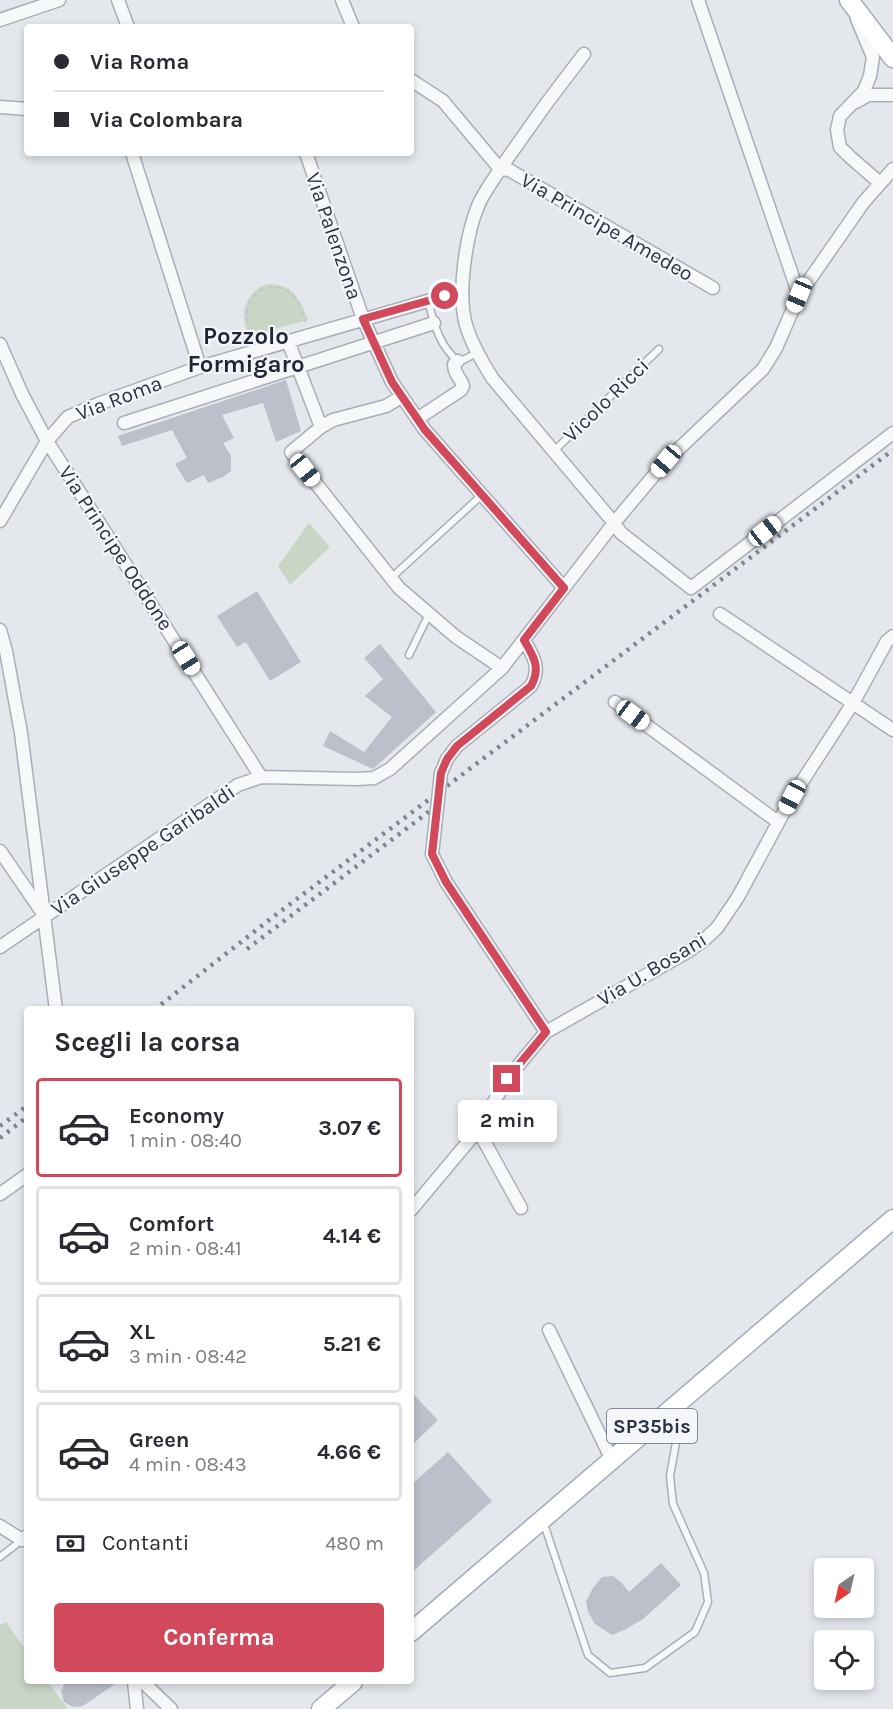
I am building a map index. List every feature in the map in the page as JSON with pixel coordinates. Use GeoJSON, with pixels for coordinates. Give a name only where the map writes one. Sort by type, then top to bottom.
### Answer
{"type":"FeatureCollection","features":[{"type":"Feature","properties":{"kind":"main road"},"geometry":{"type":"LineString","coordinates":[[850,1],[893,58]]}},
{"type":"Feature","properties":{"kind":"main road","name":"SP35bis"},"geometry":{"type":"LineString","coordinates":[[414,1629],[893,1219]]}},
{"type":"Feature","properties":{"kind":"main road"},"geometry":{"type":"LineString","coordinates":[[321,1709],[351,1684]]}},
{"type":"Feature","properties":{"kind":"street"},"geometry":{"type":"LineString","coordinates":[[0,20],[58,0]]}},
{"type":"Feature","properties":{"kind":"street"},"geometry":{"type":"LineString","coordinates":[[118,0],[127,24]]}},
{"type":"Feature","properties":{"kind":"street"},"geometry":{"type":"LineString","coordinates":[[342,0],[352,24]]}},
{"type":"Feature","properties":{"kind":"street"},"geometry":{"type":"LineString","coordinates":[[698,0],[799,295]]}},
{"type":"Feature","properties":{"kind":"street"},"geometry":{"type":"LineString","coordinates":[[850,1],[873,57],[870,76],[864,91],[840,116],[837,130],[840,147],[880,183]]}},
{"type":"Feature","properties":{"kind":"street"},"geometry":{"type":"LineString","coordinates":[[584,54],[546,104],[478,205],[467,248],[462,291],[465,322],[472,343],[492,379],[615,523],[621,533],[691,588],[893,433]]}},
{"type":"Feature","properties":{"kind":"street"},"geometry":{"type":"LineString","coordinates":[[414,82],[443,101],[500,170]]}},
{"type":"Feature","properties":{"kind":"street"},"geometry":{"type":"LineString","coordinates":[[853,104],[867,95],[893,95]]}},
{"type":"Feature","properties":{"kind":"street"},"geometry":{"type":"LineString","coordinates":[[0,107],[24,109]]}},
{"type":"Feature","properties":{"kind":"street"},"geometry":{"type":"LineString","coordinates":[[133,156],[200,368]]}},
{"type":"Feature","properties":{"kind":"street","name":"Via Palenzona"},"geometry":{"type":"LineString","coordinates":[[307,156],[363,319],[392,382],[425,430],[564,588]]}},
{"type":"Feature","properties":{"kind":"street","name":"Via Giuseppe Garibaldi"},"geometry":{"type":"LineString","coordinates":[[0,947],[238,785],[261,777],[357,780],[374,778],[390,769],[502,668],[666,461],[763,369],[776,348],[799,295],[862,203],[893,169]]}},
{"type":"Feature","properties":{"kind":"street","name":"Via Principe Amedeo"},"geometry":{"type":"LineString","coordinates":[[500,170],[509,170],[712,288]]}},
{"type":"Feature","properties":{"kind":"street","name":"Via Roma"},"geometry":{"type":"LineString","coordinates":[[0,521],[47,441],[68,417],[200,368],[462,291]]}},
{"type":"Feature","properties":{"kind":"street"},"geometry":{"type":"LineString","coordinates":[[124,423],[434,323]]}},
{"type":"Feature","properties":{"kind":"street"},"geometry":{"type":"LineString","coordinates":[[288,341],[321,427]]}},
{"type":"Feature","properties":{"kind":"street","name":"Via Principe Oddone"},"geometry":{"type":"LineString","coordinates":[[0,344],[22,394],[47,441],[261,777]]}},
{"type":"Feature","properties":{"kind":"street"},"geometry":{"type":"LineString","coordinates":[[417,418],[461,390],[462,382],[454,371],[454,364],[458,361]]}},
{"type":"Feature","properties":{"kind":"street"},"geometry":{"type":"LineString","coordinates":[[401,397],[386,406],[333,420],[291,452],[399,588],[456,637],[502,668]]}},
{"type":"Feature","properties":{"kind":"street"},"geometry":{"type":"LineString","coordinates":[[720,614],[893,730]]}},
{"type":"Feature","properties":{"kind":"street"},"geometry":{"type":"LineString","coordinates":[[0,630],[3,657],[21,733],[56,1006]]}},
{"type":"Feature","properties":{"kind":"street","name":"Via U. Bosani"},"geometry":{"type":"LineString","coordinates":[[546,1032],[687,952],[717,928],[738,897],[792,797],[853,703],[887,641],[893,636]]}},
{"type":"Feature","properties":{"kind":"street"},"geometry":{"type":"LineString","coordinates":[[414,1206],[478,1130],[507,1079],[546,1032],[446,882],[432,854],[441,773],[447,759],[457,746],[531,686],[535,679],[537,668],[524,640]]}},
{"type":"Feature","properties":{"kind":"street"},"geometry":{"type":"LineString","coordinates":[[615,702],[778,822]]}},
{"type":"Feature","properties":{"kind":"street"},"geometry":{"type":"LineString","coordinates":[[0,851],[45,916]]}},
{"type":"Feature","properties":{"kind":"street"},"geometry":{"type":"LineString","coordinates":[[478,1130],[521,1208]]}},
{"type":"Feature","properties":{"kind":"street"},"geometry":{"type":"LineString","coordinates":[[0,1194],[24,1177]]}},
{"type":"Feature","properties":{"kind":"street"},"geometry":{"type":"LineString","coordinates":[[549,1330],[612,1460]]}},
{"type":"Feature","properties":{"kind":"street"},"geometry":{"type":"LineString","coordinates":[[0,1526],[24,1538]]}},
{"type":"Feature","properties":{"kind":"street"},"geometry":{"type":"LineString","coordinates":[[134,1684],[137,1709]]}},
{"type":"Feature","properties":{"kind":"street"},"geometry":{"type":"LineString","coordinates":[[145,1684],[171,1709]]}},
{"type":"Feature","properties":{"kind":"lane"},"geometry":{"type":"LineString","coordinates":[[428,300],[441,340],[453,357],[458,361],[477,353]]}},
{"type":"Feature","properties":{"kind":"lane","name":"Vicolo Ricci"},"geometry":{"type":"LineString","coordinates":[[554,452],[659,349]]}},
{"type":"Feature","properties":{"kind":"lane"},"geometry":{"type":"LineString","coordinates":[[391,578],[482,495]]}},
{"type":"Feature","properties":{"kind":"lane"},"geometry":{"type":"LineString","coordinates":[[409,656],[429,614]]}},
{"type":"Feature","properties":{"kind":"lane"},"geometry":{"type":"LineString","coordinates":[[542,1520],[588,1655],[610,1673],[645,1668],[695,1632],[708,1602],[704,1573],[674,1504],[670,1476],[677,1437],[671,1410]]}},
{"type":"Feature","properties":{"kind":"lane"},"geometry":{"type":"LineString","coordinates":[[0,1557],[24,1538]]}},
{"type":"Feature","properties":{"kind":"path"},"geometry":{"type":"LineString","coordinates":[[255,351],[247,319],[248,305],[259,291],[267,287],[282,287],[295,297],[310,335]]}},
{"type":"Feature","properties":{"kind":"green space"},"geometry":{"type":"Polygon","coordinates":[[[268,284],[290,290],[298,299],[308,320],[248,336],[244,319],[245,306],[254,292],[268,284]]]}},
{"type":"Feature","properties":{"kind":"green space"},"geometry":{"type":"Polygon","coordinates":[[[309,523],[330,547],[290,585],[278,566],[309,523]]]}},
{"type":"Feature","properties":{"kind":"green space"},"geometry":{"type":"Polygon","coordinates":[[[6,1622],[24,1648],[24,1684],[49,1684],[68,1709],[0,1709],[0,1625],[6,1622]]]}},
{"type":"Feature","properties":{"kind":"building"},"geometry":{"type":"Polygon","coordinates":[[[286,380],[301,431],[276,442],[263,403],[222,415],[234,438],[223,443],[231,456],[231,471],[208,483],[204,475],[187,483],[175,464],[187,458],[172,430],[122,446],[118,436],[286,380]]]}},
{"type":"Feature","properties":{"kind":"building"},"geometry":{"type":"Polygon","coordinates":[[[257,591],[301,662],[270,681],[246,642],[237,647],[217,616],[257,591]]]}},
{"type":"Feature","properties":{"kind":"building"},"geometry":{"type":"Polygon","coordinates":[[[380,644],[436,712],[373,769],[323,746],[330,731],[364,752],[392,717],[365,696],[383,679],[364,658],[380,644]]]}},
{"type":"Feature","properties":{"kind":"building"},"geometry":{"type":"Polygon","coordinates":[[[414,1395],[438,1420],[414,1443],[414,1395]]]}},
{"type":"Feature","properties":{"kind":"building"},"geometry":{"type":"Polygon","coordinates":[[[448,1452],[492,1501],[414,1570],[414,1482],[448,1452]]]}},
{"type":"Feature","properties":{"kind":"building"},"geometry":{"type":"Polygon","coordinates":[[[661,1563],[681,1585],[643,1619],[624,1630],[612,1635],[595,1624],[588,1612],[586,1601],[602,1577],[613,1576],[629,1592],[661,1563]]]}},
{"type":"Feature","properties":{"kind":"building"},"geometry":{"type":"Polygon","coordinates":[[[64,1684],[115,1684],[83,1706],[73,1707],[64,1702],[61,1692],[64,1684]]]}},
{"type":"Feature","properties":{"kind":"railway"},"geometry":{"type":"LineString","coordinates":[[159,1006],[273,917],[893,450]]}},
{"type":"Feature","properties":{"kind":"railway"},"geometry":{"type":"LineString","coordinates":[[247,949],[443,801]]}},
{"type":"Feature","properties":{"kind":"railway"},"geometry":{"type":"LineString","coordinates":[[0,1126],[24,1108]]}},
{"type":"Feature","properties":{"kind":"railway"},"geometry":{"type":"LineString","coordinates":[[0,1138],[24,1119]]}},
{"type":"Feature","properties":{"kind":"district","name":"Pozzolo Formigaro"},"geometry":{"type":"Point","coordinates":[246,350]}},
{"type":"Feature","properties":{"kind":"route"},"geometry":{"type":"LineString","coordinates":[[445,296],[363,319],[392,382],[425,430],[564,588],[524,640],[537,668],[531,686],[457,746],[447,759],[441,773],[432,854],[446,882],[546,1032],[507,1079]]}}]}
